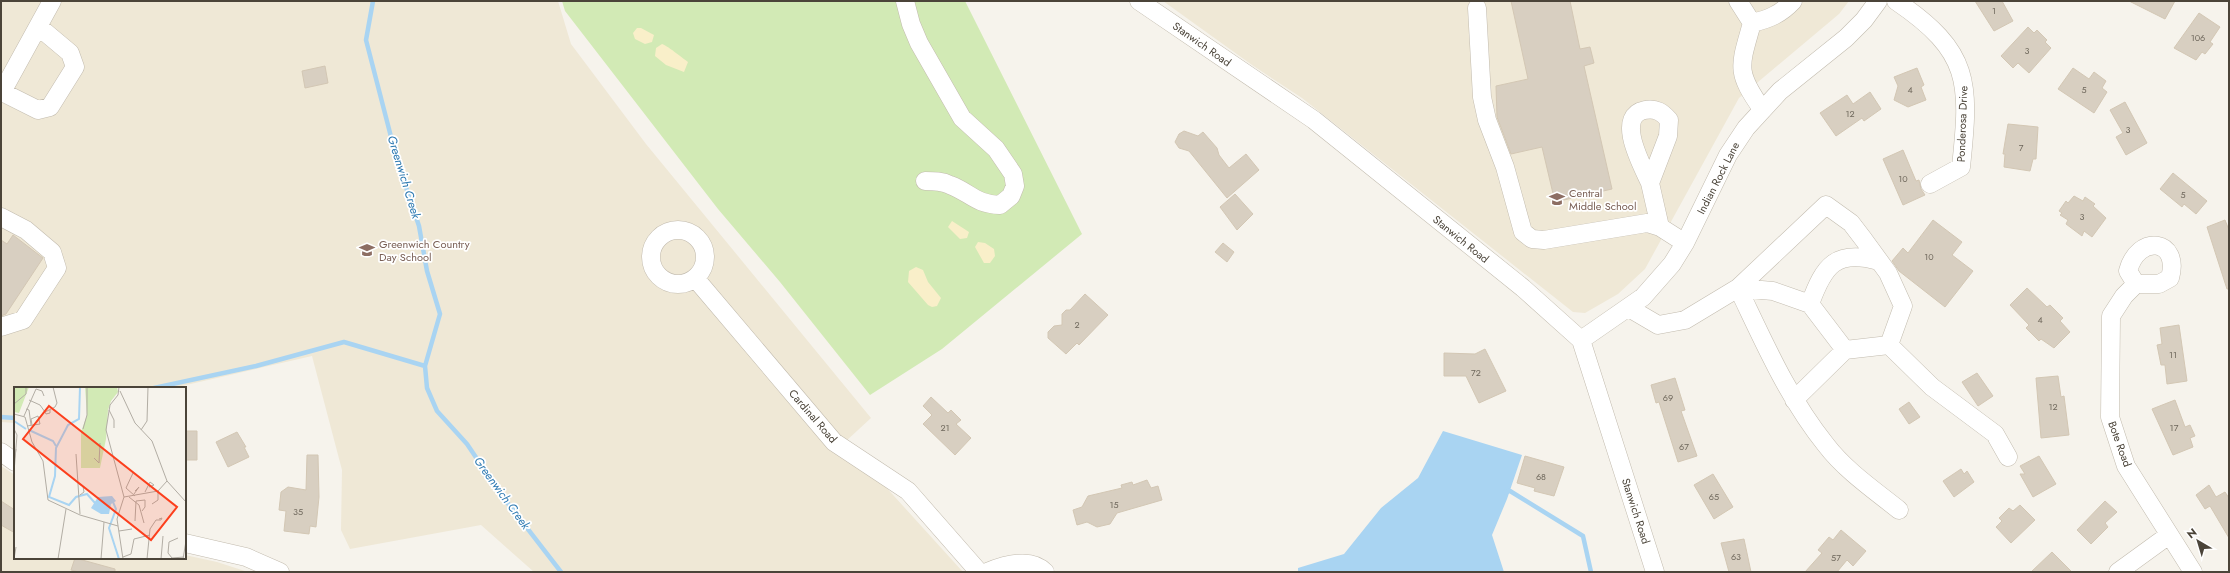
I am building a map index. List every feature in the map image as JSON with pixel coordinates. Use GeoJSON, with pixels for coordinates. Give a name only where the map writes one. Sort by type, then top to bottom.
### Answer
{"type":"FeatureCollection","features":[{"type":"Feature","properties":{"kind":"street"},"geometry":{"type":"LineString","coordinates":[[38,27],[70,53],[75,67],[50,107],[38,110],[1,92],[52,1]]}},
{"type":"Feature","properties":{"kind":"street"},"geometry":{"type":"LineString","coordinates":[[905,1],[913,31],[944,89],[962,118],[996,149],[1013,174],[1015,186],[1011,196],[1000,205],[976,201],[950,184],[940,181],[925,181]]}},
{"type":"Feature","properties":{"kind":"street","name":"Stanwich Road"},"geometry":{"type":"LineString","coordinates":[[1139,1],[1314,120],[1523,288],[1581,340],[1655,572]]}},
{"type":"Feature","properties":{"kind":"street"},"geometry":{"type":"LineString","coordinates":[[1738,1],[1752,23],[1742,59],[1741,69],[1743,78],[1762,109]]}},
{"type":"Feature","properties":{"kind":"street"},"geometry":{"type":"LineString","coordinates":[[1752,23],[1770,18],[1785,10],[1793,1]]}},
{"type":"Feature","properties":{"kind":"street","name":"Indian Rock Lane"},"geometry":{"type":"LineString","coordinates":[[1581,340],[1643,297],[1672,264],[1685,243],[1728,155],[1739,137],[1762,109],[1800,74],[1846,38],[1864,20],[1878,1]]}},
{"type":"Feature","properties":{"kind":"street","name":"Ponderosa Drive"},"geometry":{"type":"LineString","coordinates":[[1896,1],[1929,24],[1944,40],[1955,57],[1964,84],[1964,139],[1961,167],[1930,184]]}},
{"type":"Feature","properties":{"kind":"street"},"geometry":{"type":"LineString","coordinates":[[1477,8],[1482,98],[1487,120],[1506,167],[1523,232],[1532,239],[1544,240],[1647,224],[1660,227],[1685,243]]}},
{"type":"Feature","properties":{"kind":"street"},"geometry":{"type":"LineString","coordinates":[[1650,184],[1660,227]]}},
{"type":"Feature","properties":{"kind":"street"},"geometry":{"type":"LineString","coordinates":[[1629,308],[1658,325],[1685,320],[1738,288],[1826,205],[1851,223],[1888,273],[1903,306],[1889,345]]}},
{"type":"Feature","properties":{"kind":"street"},"geometry":{"type":"LineString","coordinates":[[1,217],[26,230],[52,252],[57,268],[24,320],[1,327]]}},
{"type":"Feature","properties":{"kind":"street"},"geometry":{"type":"LineString","coordinates":[[1810,304],[1818,279],[1831,265],[1845,257],[1861,256],[1879,261]]}},
{"type":"Feature","properties":{"kind":"street","name":"Cardinal Road"},"geometry":{"type":"LineString","coordinates":[[695,278],[834,442],[908,491],[978,572]]}},
{"type":"Feature","properties":{"kind":"street","name":"Bote Road"},"geometry":{"type":"LineString","coordinates":[[2136,284],[2124,296],[2111,316],[2110,417],[2126,466],[2193,572]]}},
{"type":"Feature","properties":{"kind":"street"},"geometry":{"type":"LineString","coordinates":[[1738,288],[1773,290],[1810,304],[1846,350]]}},
{"type":"Feature","properties":{"kind":"street"},"geometry":{"type":"LineString","coordinates":[[1738,288],[1794,400],[1826,446],[1860,479],[1899,510]]}},
{"type":"Feature","properties":{"kind":"street"},"geometry":{"type":"LineString","coordinates":[[1794,400],[1846,350],[1889,345]]}},
{"type":"Feature","properties":{"kind":"street"},"geometry":{"type":"LineString","coordinates":[[1889,345],[1932,387],[1995,434],[2008,457]]}},
{"type":"Feature","properties":{"kind":"street"},"geometry":{"type":"LineString","coordinates":[[1,452],[14,461]]}},
{"type":"Feature","properties":{"kind":"street"},"geometry":{"type":"LineString","coordinates":[[2118,572],[2169,535]]}},
{"type":"Feature","properties":{"kind":"street"},"geometry":{"type":"LineString","coordinates":[[186,543],[246,557],[280,572]]}},
{"type":"Feature","properties":{"kind":"street"},"geometry":{"type":"LineString","coordinates":[[987,572],[1023,562],[1041,568],[1045,572]]}},
{"type":"Feature","properties":{"kind":"shaded area","name":"Greenwich Country Day School"},"geometry":{"type":"Polygon","coordinates":[[[1,1],[558,1],[571,44],[646,144],[871,418],[845,442],[963,572],[534,572],[481,525],[350,549],[341,530],[342,470],[312,356],[177,387],[14,387],[14,423],[1,422],[1,1]]]}},
{"type":"Feature","properties":{"kind":"shaded area","name":"Central Middle School"},"geometry":{"type":"Polygon","coordinates":[[[1163,1],[1849,1],[1839,14],[1739,98],[1645,269],[1618,294],[1585,313],[1573,312],[1302,98],[1252,65],[1163,1]]]}},
{"type":"Feature","properties":{"kind":"shaded area"},"geometry":{"type":"Polygon","coordinates":[[[1,466],[14,474],[14,559],[186,559],[186,555],[217,562],[248,572],[1,572],[1,466]]]}},
{"type":"Feature","properties":{"kind":"green space"},"geometry":{"type":"Polygon","coordinates":[[[562,1],[965,1],[1082,234],[942,349],[870,395],[780,282],[718,209],[565,11],[562,1]]]}},
{"type":"Feature","properties":{"kind":"sand"},"geometry":{"type":"Polygon","coordinates":[[[637,28],[641,28],[654,35],[652,42],[645,44],[635,39],[633,33],[637,28]]]}},
{"type":"Feature","properties":{"kind":"sand"},"geometry":{"type":"Polygon","coordinates":[[[662,44],[688,62],[684,72],[666,65],[655,56],[656,48],[662,44]]]}},
{"type":"Feature","properties":{"kind":"sand"},"geometry":{"type":"Polygon","coordinates":[[[952,221],[969,232],[967,238],[960,239],[948,227],[952,221]]]}},
{"type":"Feature","properties":{"kind":"sand"},"geometry":{"type":"Polygon","coordinates":[[[978,242],[985,243],[994,249],[995,256],[990,263],[984,263],[975,247],[978,242]]]}},
{"type":"Feature","properties":{"kind":"sand"},"geometry":{"type":"Polygon","coordinates":[[[916,267],[923,270],[928,282],[941,298],[937,306],[932,307],[928,305],[908,282],[909,271],[916,267]]]}},
{"type":"Feature","properties":{"kind":"water"},"geometry":{"type":"Polygon","coordinates":[[[1443,431],[1522,455],[1507,499],[1492,535],[1504,572],[1298,572],[1298,568],[1344,554],[1381,508],[1418,478],[1443,431]]]}},
{"type":"Feature","properties":{"kind":"building"},"geometry":{"type":"Polygon","coordinates":[[[1511,1],[1570,1],[1580,49],[1590,47],[1594,63],[1584,66],[1612,189],[1555,202],[1542,147],[1511,154],[1497,117],[1496,86],[1528,79],[1511,1]]]}},
{"type":"Feature","properties":{"kind":"building"},"geometry":{"type":"Polygon","coordinates":[[[1975,1],[2002,1],[2013,21],[1994,31],[1975,1]]]}},
{"type":"Feature","properties":{"kind":"building"},"geometry":{"type":"Polygon","coordinates":[[[2129,1],[2175,1],[2165,19],[2129,1]]]}},
{"type":"Feature","properties":{"kind":"building"},"geometry":{"type":"Polygon","coordinates":[[[2199,13],[2220,27],[2210,42],[2213,44],[2205,54],[2202,52],[2196,60],[2174,48],[2199,13]]]}},
{"type":"Feature","properties":{"kind":"building"},"geometry":{"type":"Polygon","coordinates":[[[2028,27],[2034,33],[2037,30],[2047,40],[2045,42],[2051,48],[2029,73],[2018,63],[2013,68],[2001,56],[2028,27]]]}},
{"type":"Feature","properties":{"kind":"building"},"geometry":{"type":"Polygon","coordinates":[[[325,66],[328,83],[305,88],[302,71],[325,66]]]}},
{"type":"Feature","properties":{"kind":"building"},"geometry":{"type":"Polygon","coordinates":[[[1917,68],[1924,85],[1921,87],[1926,100],[1908,107],[1894,100],[1898,86],[1894,77],[1917,68]]]}},
{"type":"Feature","properties":{"kind":"building"},"geometry":{"type":"Polygon","coordinates":[[[2073,68],[2089,79],[2094,72],[2106,81],[2102,88],[2107,92],[2094,113],[2058,89],[2073,68]]]}},
{"type":"Feature","properties":{"kind":"building"},"geometry":{"type":"Polygon","coordinates":[[[1870,92],[1881,109],[1864,121],[1862,118],[1836,136],[1820,113],[1847,95],[1853,104],[1870,92]]]}},
{"type":"Feature","properties":{"kind":"building"},"geometry":{"type":"Polygon","coordinates":[[[2125,102],[2147,143],[2126,155],[2116,137],[2123,133],[2110,110],[2125,102]]]}},
{"type":"Feature","properties":{"kind":"building"},"geometry":{"type":"Polygon","coordinates":[[[2008,124],[2038,127],[2036,159],[2033,159],[2030,171],[2004,167],[2005,154],[2003,154],[2008,124]]]}},
{"type":"Feature","properties":{"kind":"building"},"geometry":{"type":"Polygon","coordinates":[[[1184,131],[1198,136],[1203,132],[1217,148],[1219,155],[1229,168],[1246,154],[1259,170],[1227,198],[1189,151],[1179,148],[1175,142],[1179,134],[1184,131]]]}},
{"type":"Feature","properties":{"kind":"building"},"geometry":{"type":"Polygon","coordinates":[[[1903,150],[1916,181],[1919,180],[1921,189],[1925,195],[1903,205],[1883,159],[1903,150]]]}},
{"type":"Feature","properties":{"kind":"building"},"geometry":{"type":"Polygon","coordinates":[[[2173,173],[2207,201],[2196,214],[2184,204],[2182,207],[2160,189],[2173,173]]]}},
{"type":"Feature","properties":{"kind":"building"},"geometry":{"type":"Polygon","coordinates":[[[1235,194],[1253,214],[1237,230],[1220,207],[1235,194]]]}},
{"type":"Feature","properties":{"kind":"building"},"geometry":{"type":"Polygon","coordinates":[[[2074,196],[2083,201],[2085,197],[2095,204],[2093,206],[2106,218],[2092,237],[2084,231],[2082,236],[2066,224],[2068,220],[2060,215],[2062,213],[2059,211],[2066,201],[2068,203],[2074,196]]]}},
{"type":"Feature","properties":{"kind":"building"},"geometry":{"type":"Polygon","coordinates":[[[1933,220],[1962,242],[1952,255],[1973,271],[1945,307],[1899,271],[1892,261],[1903,248],[1908,253],[1933,220]]]}},
{"type":"Feature","properties":{"kind":"building"},"geometry":{"type":"Polygon","coordinates":[[[2225,220],[2229,230],[2229,289],[2227,289],[2207,227],[2225,220]]]}},
{"type":"Feature","properties":{"kind":"building"},"geometry":{"type":"Polygon","coordinates":[[[13,235],[43,258],[6,314],[1,316],[1,240],[7,244],[13,235]]]}},
{"type":"Feature","properties":{"kind":"building"},"geometry":{"type":"Polygon","coordinates":[[[1223,243],[1234,252],[1227,262],[1215,252],[1223,243]]]}},
{"type":"Feature","properties":{"kind":"building"},"geometry":{"type":"Polygon","coordinates":[[[2027,288],[2047,307],[2050,305],[2063,318],[2060,321],[2070,332],[2054,348],[2041,339],[2039,341],[2026,328],[2029,325],[2010,305],[2027,288]]]}},
{"type":"Feature","properties":{"kind":"building"},"geometry":{"type":"Polygon","coordinates":[[[1085,294],[1108,315],[1079,345],[1077,343],[1066,354],[1048,338],[1048,332],[1054,326],[1062,325],[1062,314],[1066,310],[1070,310],[1085,294]]]}},
{"type":"Feature","properties":{"kind":"building"},"geometry":{"type":"Polygon","coordinates":[[[2179,325],[2187,381],[2167,384],[2165,365],[2161,365],[2157,345],[2162,344],[2160,328],[2179,325]]]}},
{"type":"Feature","properties":{"kind":"building"},"geometry":{"type":"Polygon","coordinates":[[[1485,349],[1506,391],[1479,403],[1466,376],[1444,376],[1444,353],[1475,354],[1485,349]]]}},
{"type":"Feature","properties":{"kind":"building"},"geometry":{"type":"Polygon","coordinates":[[[1977,373],[1993,396],[1978,406],[1962,382],[1977,373]]]}},
{"type":"Feature","properties":{"kind":"building"},"geometry":{"type":"Polygon","coordinates":[[[2058,376],[2061,397],[2064,396],[2069,435],[2041,438],[2036,378],[2058,376]]]}},
{"type":"Feature","properties":{"kind":"building"},"geometry":{"type":"Polygon","coordinates":[[[1675,378],[1685,410],[1681,411],[1697,456],[1678,462],[1659,402],[1656,403],[1651,385],[1675,378]]]}},
{"type":"Feature","properties":{"kind":"building"},"geometry":{"type":"Polygon","coordinates":[[[931,397],[948,413],[951,410],[961,420],[956,424],[971,438],[955,455],[923,424],[932,415],[923,406],[931,397]]]}},
{"type":"Feature","properties":{"kind":"building"},"geometry":{"type":"Polygon","coordinates":[[[2175,400],[2185,427],[2190,425],[2195,436],[2190,438],[2193,447],[2173,455],[2152,409],[2175,400]]]}},
{"type":"Feature","properties":{"kind":"building"},"geometry":{"type":"Polygon","coordinates":[[[1909,402],[1920,417],[1909,424],[1899,409],[1909,402]]]}},
{"type":"Feature","properties":{"kind":"building"},"geometry":{"type":"Polygon","coordinates":[[[186,431],[197,431],[197,460],[186,460],[186,431]]]}},
{"type":"Feature","properties":{"kind":"building"},"geometry":{"type":"Polygon","coordinates":[[[237,432],[246,447],[244,447],[249,457],[228,467],[216,442],[237,432]]]}},
{"type":"Feature","properties":{"kind":"building"},"geometry":{"type":"Polygon","coordinates":[[[307,455],[318,455],[319,497],[316,527],[310,526],[309,534],[284,531],[286,511],[279,510],[281,492],[288,487],[306,490],[307,455]]]}},
{"type":"Feature","properties":{"kind":"building"},"geometry":{"type":"Polygon","coordinates":[[[1525,456],[1564,467],[1554,496],[1534,491],[1535,488],[1517,483],[1525,456]]]}},
{"type":"Feature","properties":{"kind":"building"},"geometry":{"type":"Polygon","coordinates":[[[2039,456],[2056,484],[2033,497],[2020,474],[2025,474],[2020,466],[2039,456]]]}},
{"type":"Feature","properties":{"kind":"building"},"geometry":{"type":"Polygon","coordinates":[[[1961,469],[1964,474],[1967,471],[1974,482],[1954,497],[1943,481],[1961,469]]]}},
{"type":"Feature","properties":{"kind":"building"},"geometry":{"type":"Polygon","coordinates":[[[1713,474],[1733,507],[1714,519],[1694,485],[1713,474]]]}},
{"type":"Feature","properties":{"kind":"building"},"geometry":{"type":"Polygon","coordinates":[[[1147,480],[1151,488],[1158,486],[1162,500],[1117,513],[1110,524],[1097,527],[1087,522],[1077,525],[1073,510],[1082,507],[1088,496],[1122,488],[1121,485],[1132,482],[1133,485],[1147,480]]]}},
{"type":"Feature","properties":{"kind":"building"},"geometry":{"type":"Polygon","coordinates":[[[2209,485],[2216,497],[2225,492],[2229,498],[2229,538],[2210,506],[2205,509],[2196,495],[2209,485]]]}},
{"type":"Feature","properties":{"kind":"building"},"geometry":{"type":"Polygon","coordinates":[[[1,501],[14,509],[14,532],[1,525],[1,501]]]}},
{"type":"Feature","properties":{"kind":"building"},"geometry":{"type":"Polygon","coordinates":[[[2105,501],[2117,512],[2105,523],[2108,527],[2091,544],[2077,530],[2105,501]]]}},
{"type":"Feature","properties":{"kind":"building"},"geometry":{"type":"Polygon","coordinates":[[[2020,505],[2035,520],[2011,543],[1996,527],[2002,521],[1999,518],[2009,508],[2013,511],[2020,505]]]}},
{"type":"Feature","properties":{"kind":"building"},"geometry":{"type":"Polygon","coordinates":[[[1841,530],[1866,551],[1853,566],[1847,560],[1837,572],[1805,572],[1822,553],[1818,550],[1829,537],[1833,540],[1841,530]]]}},
{"type":"Feature","properties":{"kind":"building"},"geometry":{"type":"Polygon","coordinates":[[[1744,539],[1751,572],[1729,572],[1721,543],[1744,539]]]}},
{"type":"Feature","properties":{"kind":"building"},"geometry":{"type":"Polygon","coordinates":[[[2052,552],[2072,572],[2031,572],[2052,552]]]}},
{"type":"Feature","properties":{"kind":"building"},"geometry":{"type":"Polygon","coordinates":[[[75,559],[79,559],[115,569],[115,572],[79,572],[71,570],[75,559]]]}},
{"type":"Feature","properties":{"kind":"waterway","name":"Greenwich Creek"},"geometry":{"type":"LineString","coordinates":[[373,1],[366,40],[397,160],[419,226],[427,271],[440,314],[425,366],[427,388],[437,411],[467,444],[500,493],[561,572]]}},
{"type":"Feature","properties":{"kind":"waterway"},"geometry":{"type":"LineString","coordinates":[[159,387],[256,366],[344,342],[425,366]]}},
{"type":"Feature","properties":{"kind":"waterway"},"geometry":{"type":"LineString","coordinates":[[1,417],[14,418]]}},
{"type":"Feature","properties":{"kind":"waterway","name":"Greenwich Creek"},"geometry":{"type":"LineString","coordinates":[[1505,492],[1510,491],[1583,536],[1591,572]]}},
{"type":"Feature","properties":{"kind":"place","name":"Central Middle School"},"geometry":{"type":"Point","coordinates":[1557,199]}},
{"type":"Feature","properties":{"kind":"place","name":"Greenwich Country Day School"},"geometry":{"type":"Point","coordinates":[367,250]}}]}
